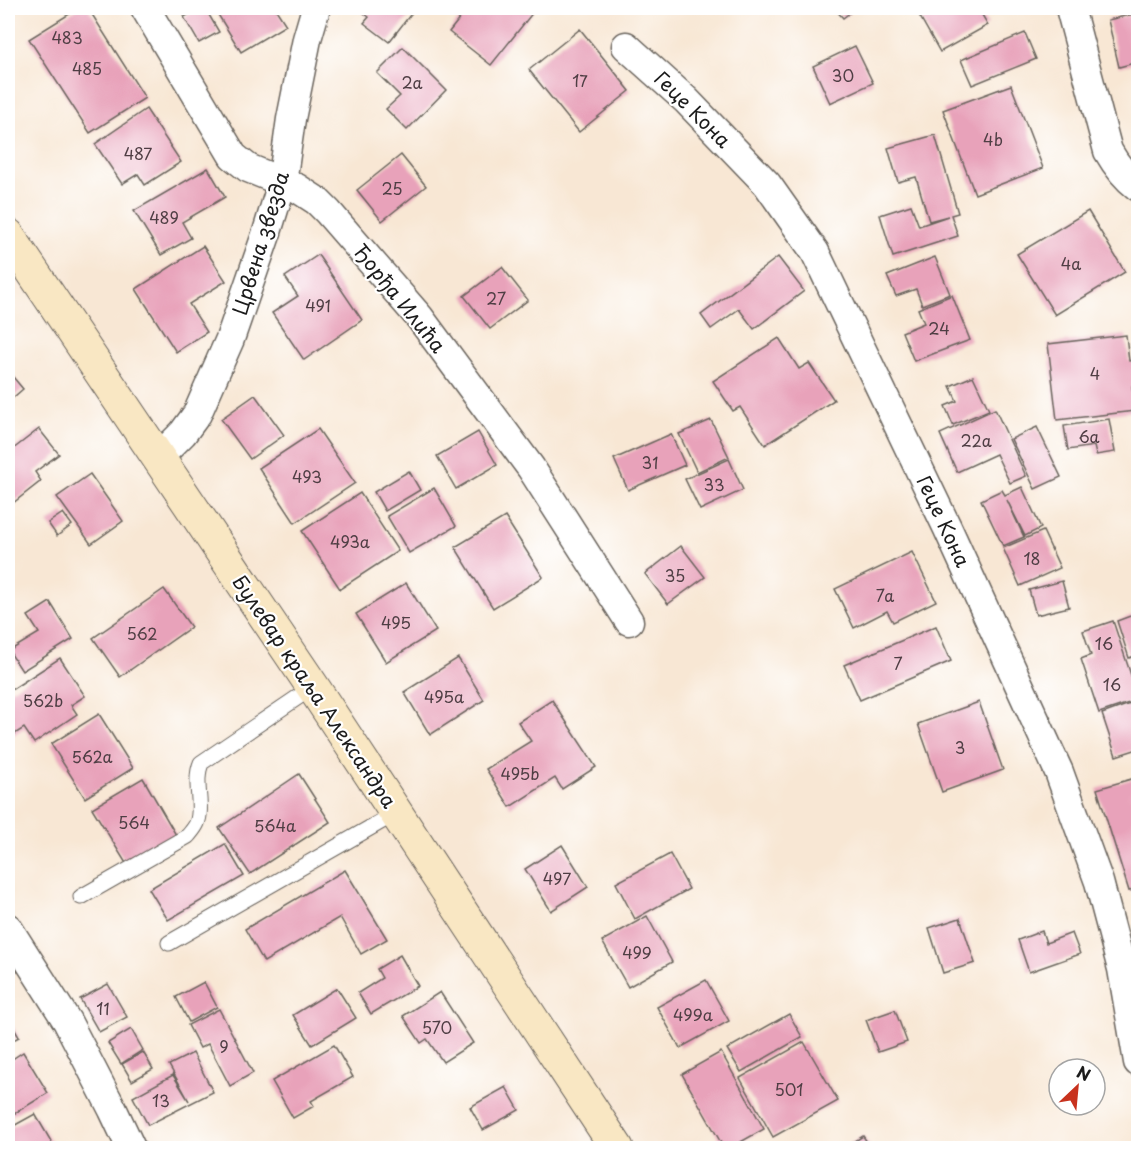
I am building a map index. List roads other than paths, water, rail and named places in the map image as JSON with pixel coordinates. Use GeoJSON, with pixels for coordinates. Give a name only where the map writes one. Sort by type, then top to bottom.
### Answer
{"type":"FeatureCollection","features":[{"type":"Feature","properties":{"kind":"main road","name":"Булевар краља Александра"},"geometry":{"type":"LineString","coordinates":[[8,235],[313,687],[617,1149]]}},
{"type":"Feature","properties":{"kind":"street","name":"Ђорђа Илића"},"geometry":{"type":"LineString","coordinates":[[145,8],[233,156],[248,168],[297,188],[317,201],[420,318],[531,468],[629,621]]}},
{"type":"Feature","properties":{"kind":"street","name":"Црвена звезда"},"geometry":{"type":"LineString","coordinates":[[158,458],[183,433],[196,414],[208,392],[230,339],[282,183],[291,118],[316,8]]}},
{"type":"Feature","properties":{"kind":"street"},"geometry":{"type":"LineString","coordinates":[[1070,8],[1108,151],[1117,166],[1138,187]]}},
{"type":"Feature","properties":{"kind":"street","name":"Геце Кона"},"geometry":{"type":"LineString","coordinates":[[626,46],[686,100],[767,184],[815,252],[947,527],[1059,772],[1099,882],[1122,969],[1138,1062]]}},
{"type":"Feature","properties":{"kind":"street"},"geometry":{"type":"LineString","coordinates":[[10,936],[67,1021],[131,1149]]}},
{"type":"Feature","properties":{"kind":"lane"},"geometry":{"type":"LineString","coordinates":[[81,897],[188,836],[199,816],[198,772],[201,763],[313,687]]}},
{"type":"Feature","properties":{"kind":"lane"},"geometry":{"type":"LineString","coordinates":[[169,943],[396,813]]}}]}
